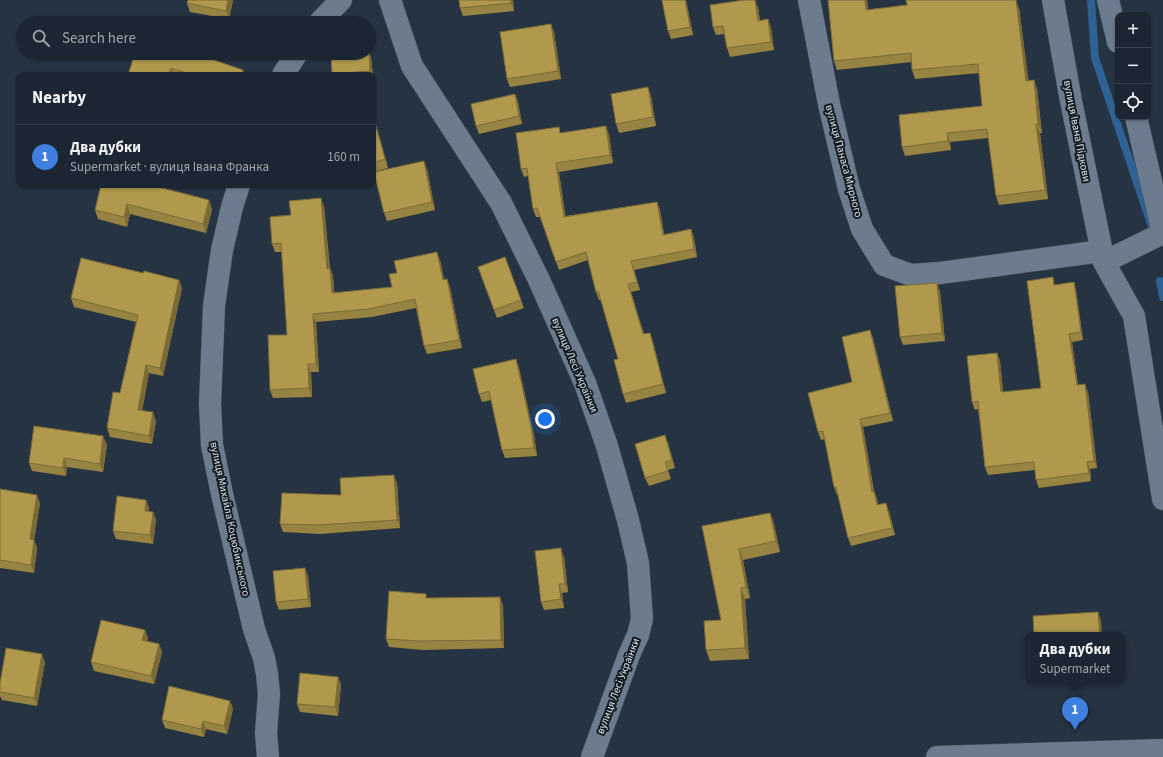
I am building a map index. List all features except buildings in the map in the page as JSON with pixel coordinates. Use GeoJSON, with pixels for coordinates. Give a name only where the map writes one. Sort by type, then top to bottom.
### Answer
{"type":"FeatureCollection","features":[{"type":"Feature","properties":{"kind":"street"},"geometry":{"type":"LineString","coordinates":[[326,16],[341,0]]}},
{"type":"Feature","properties":{"kind":"street","name":"вулиця Лесі Українки"},"geometry":{"type":"LineString","coordinates":[[390,0],[412,66],[501,203],[539,280],[585,383],[607,446],[628,520],[638,563],[642,619],[638,635],[621,675],[592,757]]}},
{"type":"Feature","properties":{"kind":"street","name":"вулиця Панаса Мирного"},"geometry":{"type":"LineString","coordinates":[[809,0],[829,104],[849,189],[862,229],[884,265],[911,275],[1103,256]]}},
{"type":"Feature","properties":{"kind":"street","name":"вулиця Івана Підкови"},"geometry":{"type":"LineString","coordinates":[[1053,0],[1071,101],[1103,256],[1134,316],[1163,499]]}},
{"type":"Feature","properties":{"kind":"street"},"geometry":{"type":"LineString","coordinates":[[1108,0],[1115,29]]}},
{"type":"Feature","properties":{"kind":"street"},"geometry":{"type":"LineString","coordinates":[[285,72],[293,60]]}},
{"type":"Feature","properties":{"kind":"street"},"geometry":{"type":"LineString","coordinates":[[1103,256],[1163,233],[1137,120]]}},
{"type":"Feature","properties":{"kind":"street","name":"вулиця Михайла Коцюбинського"},"geometry":{"type":"LineString","coordinates":[[238,188],[222,250],[214,306],[210,404],[212,445],[254,629],[264,658],[267,674],[269,694],[266,733],[268,757]]}},
{"type":"Feature","properties":{"kind":"street"},"geometry":{"type":"LineString","coordinates":[[937,757],[1163,750]]}},
{"type":"Feature","properties":{"kind":"waterway"},"geometry":{"type":"LineString","coordinates":[[1091,0],[1095,58],[1151,224]]}},
{"type":"Feature","properties":{"kind":"waterway"},"geometry":{"type":"LineString","coordinates":[[1160,281],[1163,297]]}},
{"type":"Feature","properties":{"kind":"place","name":"Два дубки"},"geometry":{"type":"Point","coordinates":[1075,730]}}]}
